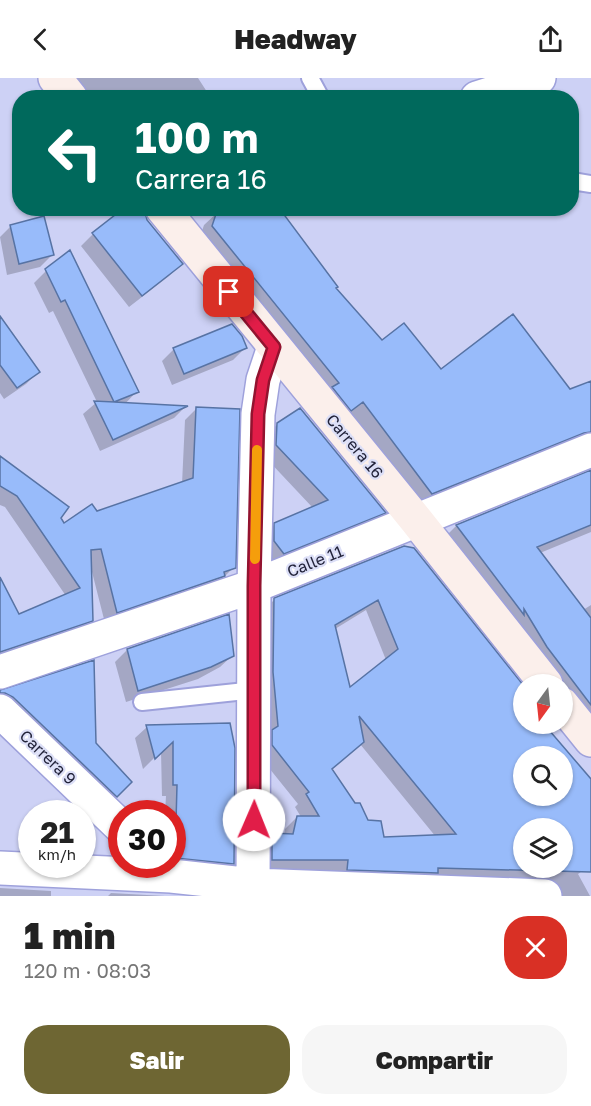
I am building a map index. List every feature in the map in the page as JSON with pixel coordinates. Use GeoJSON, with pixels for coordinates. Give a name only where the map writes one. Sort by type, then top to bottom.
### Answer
{"type":"FeatureCollection","features":[{"type":"Feature","properties":{"kind":"main road"},"geometry":{"type":"LineString","coordinates":[[55,78],[65,90]]}},
{"type":"Feature","properties":{"kind":"main road","name":"Carrera 16"},"geometry":{"type":"LineString","coordinates":[[168,216],[538,674]]}},
{"type":"Feature","properties":{"kind":"main road"},"geometry":{"type":"LineString","coordinates":[[573,719],[591,741]]}},
{"type":"Feature","properties":{"kind":"street"},"geometry":{"type":"LineString","coordinates":[[494,90],[539,78]]}},
{"type":"Feature","properties":{"kind":"street"},"geometry":{"type":"LineString","coordinates":[[253,890],[254,586],[258,414],[263,380],[274,347]]}},
{"type":"Feature","properties":{"kind":"street","name":"Calle 11"},"geometry":{"type":"LineString","coordinates":[[0,672],[254,586],[591,450]]}},
{"type":"Feature","properties":{"kind":"street","name":"Carrera 9"},"geometry":{"type":"LineString","coordinates":[[0,711],[108,815]]}},
{"type":"Feature","properties":{"kind":"street"},"geometry":{"type":"LineString","coordinates":[[0,868],[108,869]]}},
{"type":"Feature","properties":{"kind":"street"},"geometry":{"type":"LineString","coordinates":[[186,875],[253,890],[545,896]]}},
{"type":"Feature","properties":{"kind":"lane"},"geometry":{"type":"LineString","coordinates":[[142,702],[255,690]]}},
{"type":"Feature","properties":{"kind":"building"},"geometry":{"type":"Polygon","coordinates":[[[44,216],[54,255],[19,264],[10,225],[44,216]]]}},
{"type":"Feature","properties":{"kind":"building"},"geometry":{"type":"Polygon","coordinates":[[[114,216],[146,216],[183,264],[142,296],[92,233],[114,216]]]}},
{"type":"Feature","properties":{"kind":"building"},"geometry":{"type":"Polygon","coordinates":[[[215,216],[285,216],[338,287],[336,288],[382,340],[404,323],[441,369],[513,314],[570,389],[591,381],[591,432],[432,494],[363,402],[351,411],[332,387],[339,383],[212,226],[215,216]]]}},
{"type":"Feature","properties":{"kind":"building"},"geometry":{"type":"Polygon","coordinates":[[[70,250],[139,392],[114,402],[65,300],[61,302],[45,269],[70,250]]]}},
{"type":"Feature","properties":{"kind":"building"},"geometry":{"type":"Polygon","coordinates":[[[0,316],[40,372],[17,388],[0,365],[0,316]]]}},
{"type":"Feature","properties":{"kind":"building"},"geometry":{"type":"Polygon","coordinates":[[[232,324],[242,336],[247,348],[184,374],[173,348],[232,324]]]}},
{"type":"Feature","properties":{"kind":"building"},"geometry":{"type":"Polygon","coordinates":[[[94,401],[188,406],[113,440],[94,401]]]}},
{"type":"Feature","properties":{"kind":"building"},"geometry":{"type":"Polygon","coordinates":[[[196,407],[240,409],[236,568],[224,572],[225,576],[117,613],[101,549],[91,550],[93,621],[0,652],[0,577],[19,614],[80,588],[17,496],[0,486],[0,456],[69,507],[61,518],[64,523],[92,504],[97,511],[193,478],[196,407]]]}},
{"type":"Feature","properties":{"kind":"building"},"geometry":{"type":"Polygon","coordinates":[[[300,408],[386,513],[284,554],[274,541],[274,523],[328,500],[276,445],[277,423],[300,408]]]}},
{"type":"Feature","properties":{"kind":"building"},"geometry":{"type":"Polygon","coordinates":[[[591,470],[591,525],[537,547],[591,618],[591,705],[573,681],[573,674],[567,674],[547,647],[524,609],[524,615],[456,525],[591,470]]]}},
{"type":"Feature","properties":{"kind":"building"},"geometry":{"type":"Polygon","coordinates":[[[404,546],[414,548],[514,674],[513,734],[552,734],[563,746],[513,746],[513,806],[573,806],[573,758],[591,779],[591,872],[573,872],[573,818],[513,818],[513,870],[438,868],[438,873],[347,870],[348,860],[272,860],[272,833],[293,834],[297,816],[319,816],[306,794],[309,792],[272,745],[272,730],[278,726],[273,672],[274,598],[404,546]],[[378,600],[335,625],[350,687],[398,649],[378,600]],[[359,716],[364,742],[332,769],[355,803],[360,803],[368,820],[381,821],[384,837],[456,834],[359,716]]]}},
{"type":"Feature","properties":{"kind":"building"},"geometry":{"type":"Polygon","coordinates":[[[229,614],[234,656],[211,667],[138,691],[127,649],[229,614]]]}},
{"type":"Feature","properties":{"kind":"building"},"geometry":{"type":"Polygon","coordinates":[[[94,660],[96,743],[132,782],[117,797],[13,697],[0,693],[0,690],[94,660]]]}},
{"type":"Feature","properties":{"kind":"building"},"geometry":{"type":"Polygon","coordinates":[[[230,723],[235,748],[234,864],[186,859],[186,800],[177,800],[177,785],[173,785],[173,742],[155,759],[146,725],[230,723]]]}},
{"type":"Feature","properties":{"kind":"slow traffic"},"geometry":{"type":"LineString","coordinates":[[255,559],[257,450]]}},
{"type":"Feature","properties":{"kind":"route"},"geometry":{"type":"LineString","coordinates":[[229,292],[274,347],[263,380],[258,414],[254,586],[254,820]]}}]}
